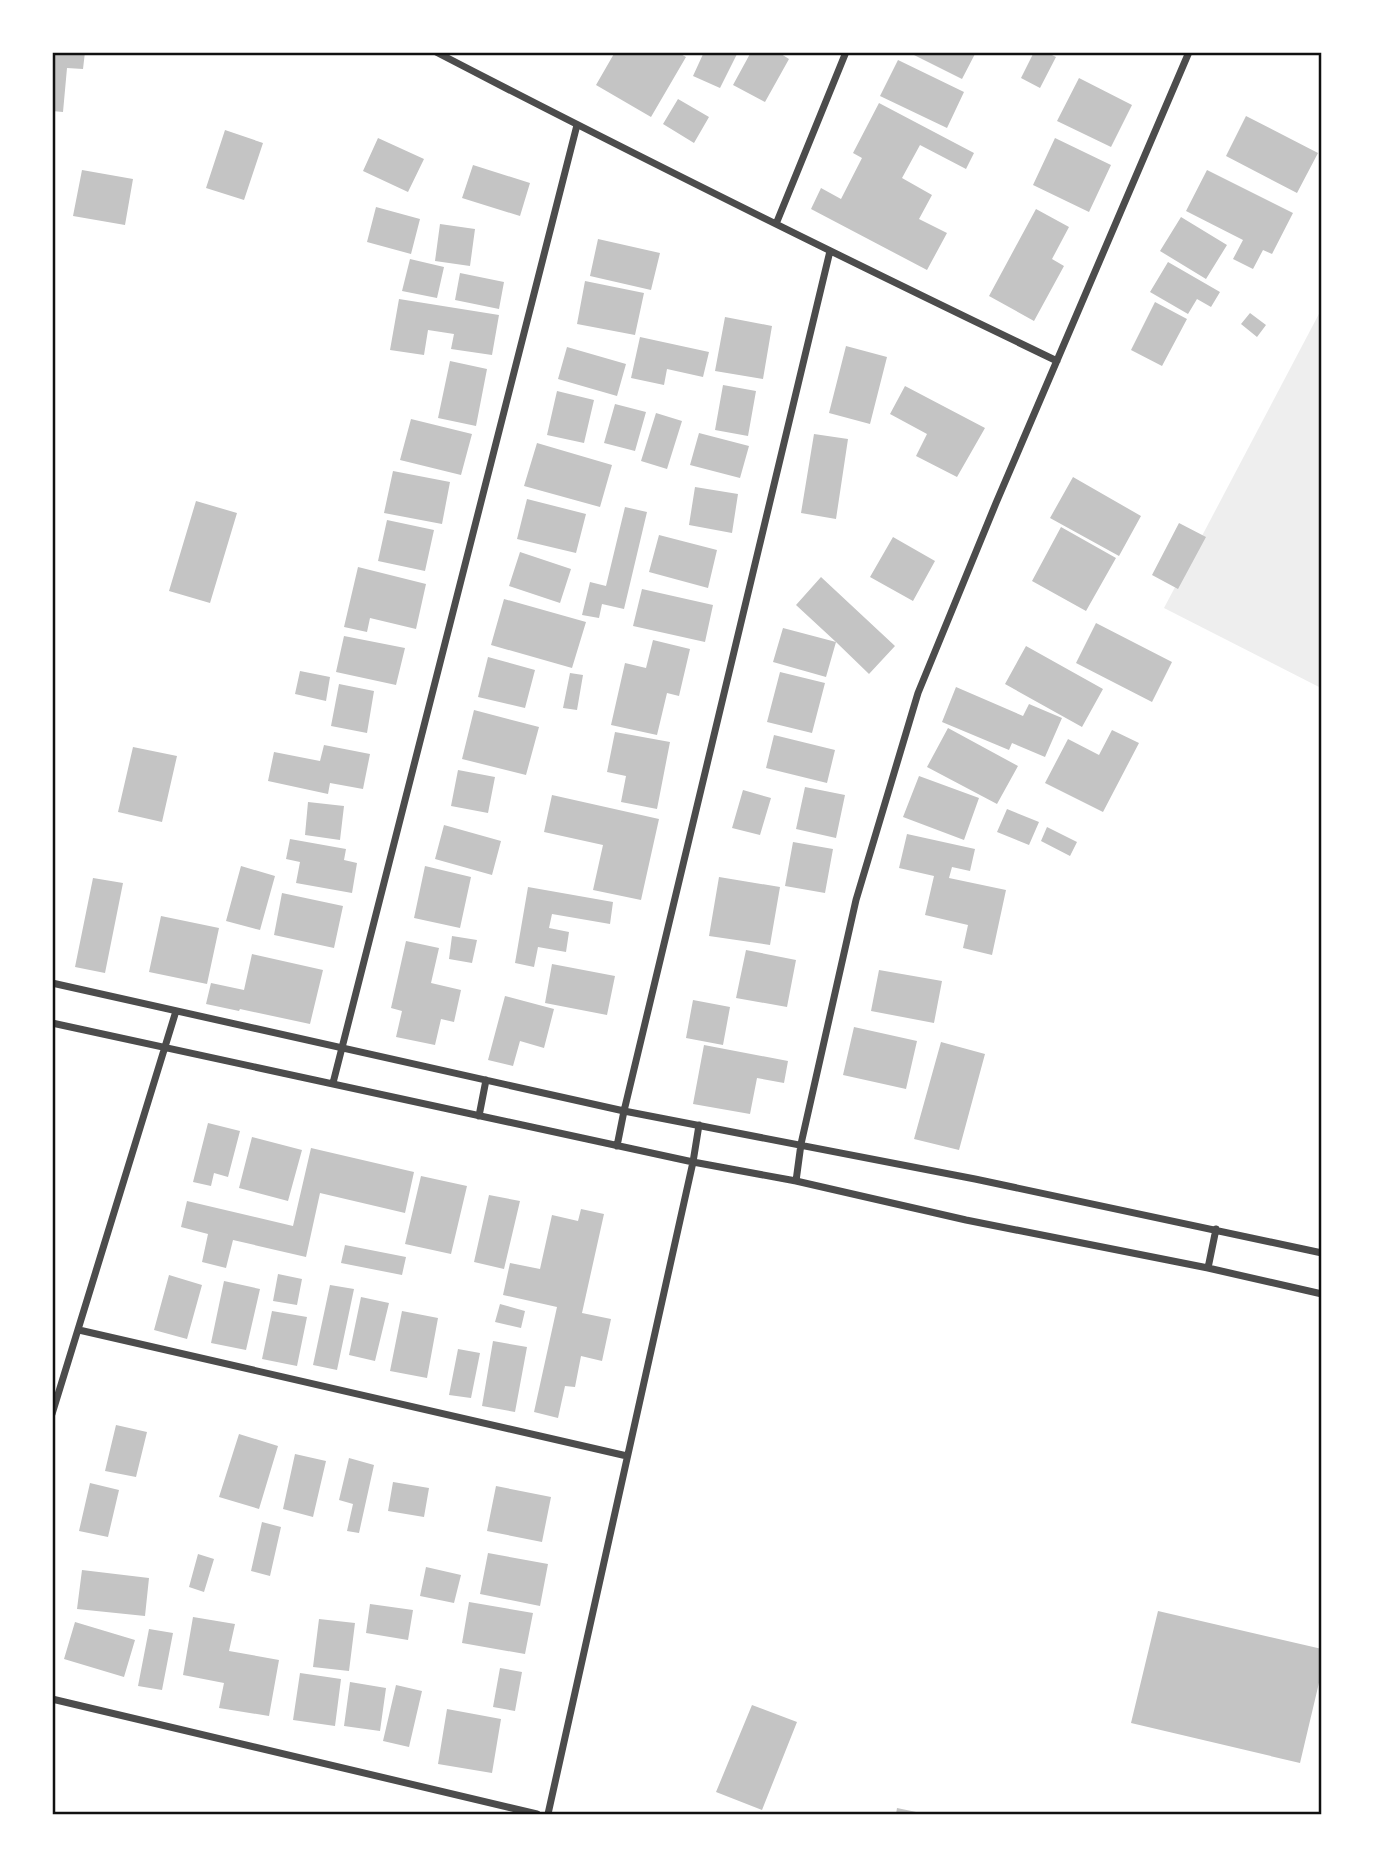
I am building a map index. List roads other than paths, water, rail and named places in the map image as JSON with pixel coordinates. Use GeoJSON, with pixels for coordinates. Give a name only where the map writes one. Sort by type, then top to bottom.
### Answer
{"type":"FeatureCollection","features":[{"type":"Feature","properties":{"kind":"street"},"geometry":{"type":"LineString","coordinates":[[436,52],[830,251],[1057,361]]}},
{"type":"Feature","properties":{"kind":"street"},"geometry":{"type":"LineString","coordinates":[[776,224],[846,52]]}},
{"type":"Feature","properties":{"kind":"street"},"geometry":{"type":"LineString","coordinates":[[796,1181],[801,1144],[856,901],[918,693],[996,503],[1189,52]]}},
{"type":"Feature","properties":{"kind":"street"},"geometry":{"type":"LineString","coordinates":[[332,1083],[577,125]]}},
{"type":"Feature","properties":{"kind":"street"},"geometry":{"type":"LineString","coordinates":[[617,1146],[830,251]]}},
{"type":"Feature","properties":{"kind":"street"},"geometry":{"type":"LineString","coordinates":[[52,983],[624,1111],[801,1144],[1321,1253]]}},
{"type":"Feature","properties":{"kind":"street"},"geometry":{"type":"LineString","coordinates":[[52,1414],[176,1010]]}},
{"type":"Feature","properties":{"kind":"street"},"geometry":{"type":"LineString","coordinates":[[52,1023],[693,1163],[796,1181],[966,1220],[1208,1268],[1321,1294]]}},
{"type":"Feature","properties":{"kind":"street"},"geometry":{"type":"LineString","coordinates":[[479,1116],[486,1080]]}},
{"type":"Feature","properties":{"kind":"street"},"geometry":{"type":"LineString","coordinates":[[548,1815],[693,1163],[699,1125]]}},
{"type":"Feature","properties":{"kind":"street"},"geometry":{"type":"LineString","coordinates":[[1208,1268],[1216,1229]]}},
{"type":"Feature","properties":{"kind":"street"},"geometry":{"type":"LineString","coordinates":[[79,1330],[627,1456]]}},
{"type":"Feature","properties":{"kind":"street"},"geometry":{"type":"LineString","coordinates":[[52,1699],[537,1815]]}}]}
